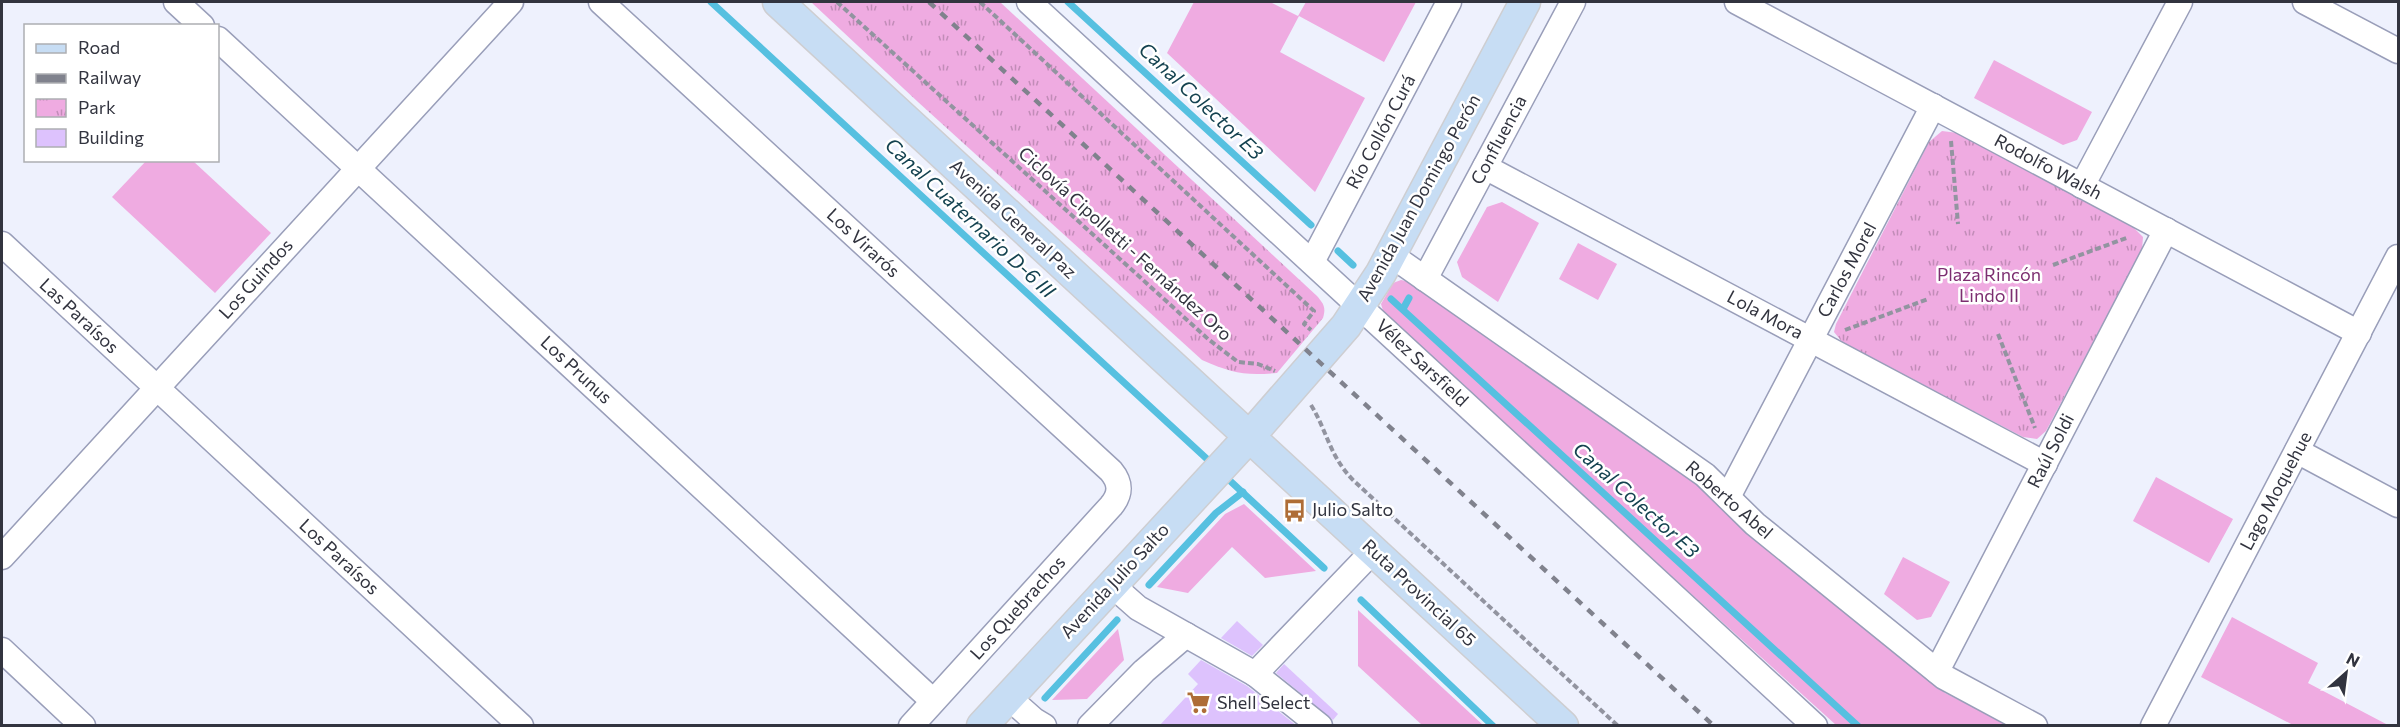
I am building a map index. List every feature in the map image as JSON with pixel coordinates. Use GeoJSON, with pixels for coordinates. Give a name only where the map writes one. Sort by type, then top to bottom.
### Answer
{"type":"FeatureCollection","features":[{"type":"Feature","properties":{"kind":"main road","name":"Avenida General Paz"},"geometry":{"type":"LineString","coordinates":[[778,2],[1249,437]]}},
{"type":"Feature","properties":{"kind":"main road","name":"Avenida Juan Domingo Perón"},"geometry":{"type":"LineString","coordinates":[[1249,437],[1329,346],[1360,306],[1391,255],[1525,2]]}},
{"type":"Feature","properties":{"kind":"main road","name":"Ruta Provincial 65"},"geometry":{"type":"LineString","coordinates":[[1249,437],[1373,551],[1548,721]]}},
{"type":"Feature","properties":{"kind":"main road","name":"Avenida Julio Salto"},"geometry":{"type":"LineString","coordinates":[[982,726],[1249,437]]}},
{"type":"Feature","properties":{"kind":"street"},"geometry":{"type":"LineString","coordinates":[[176,2],[200,24]]}},
{"type":"Feature","properties":{"kind":"street","name":"Los Guindos"},"geometry":{"type":"LineString","coordinates":[[2,557],[511,2]]}},
{"type":"Feature","properties":{"kind":"street","name":"Los Virarós"},"geometry":{"type":"LineString","coordinates":[[601,2],[1111,471],[1119,488]]}},
{"type":"Feature","properties":{"kind":"street","name":"Vélez Sarsfield"},"geometry":{"type":"LineString","coordinates":[[1029,2],[1815,726]]}},
{"type":"Feature","properties":{"kind":"street","name":"Río Collón Curá"},"geometry":{"type":"LineString","coordinates":[[1312,262],[1449,2]]}},
{"type":"Feature","properties":{"kind":"street","name":"Confluencia"},"geometry":{"type":"LineString","coordinates":[[1425,279],[1573,2]]}},
{"type":"Feature","properties":{"kind":"street","name":"Rodolfo Walsh"},"geometry":{"type":"LineString","coordinates":[[1737,2],[2359,333]]}},
{"type":"Feature","properties":{"kind":"street"},"geometry":{"type":"LineString","coordinates":[[2082,186],[2180,2]]}},
{"type":"Feature","properties":{"kind":"street"},"geometry":{"type":"LineString","coordinates":[[2305,2],[2398,51]]}},
{"type":"Feature","properties":{"kind":"street","name":"Los Prunus"},"geometry":{"type":"LineString","coordinates":[[219,40],[933,701]]}},
{"type":"Feature","properties":{"kind":"street","name":"Carlos Morel"},"geometry":{"type":"LineString","coordinates":[[1728,497],[1933,106]]}},
{"type":"Feature","properties":{"kind":"street","name":"Lola Mora"},"geometry":{"type":"LineString","coordinates":[[1485,167],[2044,464]]}},
{"type":"Feature","properties":{"kind":"street","name":"Raúl Soldi"},"geometry":{"type":"LineString","coordinates":[[1937,671],[2166,230]]}},
{"type":"Feature","properties":{"kind":"street","name":"Las Paraísos"},"geometry":{"type":"LineString","coordinates":[[2,244],[157,388]]}},
{"type":"Feature","properties":{"kind":"street","name":"Roberto Abel"},"geometry":{"type":"LineString","coordinates":[[1391,255],[1696,468],[1755,524],[1937,671],[1959,686],[2035,726]]}},
{"type":"Feature","properties":{"kind":"street","name":"Lago Moquehue"},"geometry":{"type":"LineString","coordinates":[[2153,726],[2398,257]]}},
{"type":"Feature","properties":{"kind":"street","name":"Los Paraísos"},"geometry":{"type":"LineString","coordinates":[[157,388],[521,726]]}},
{"type":"Feature","properties":{"kind":"street"},"geometry":{"type":"LineString","coordinates":[[2297,451],[2398,505]]}},
{"type":"Feature","properties":{"kind":"street","name":"Los Quebrachos"},"geometry":{"type":"LineString","coordinates":[[911,726],[1111,507],[1119,494],[1119,488]]}},
{"type":"Feature","properties":{"kind":"street"},"geometry":{"type":"LineString","coordinates":[[1255,674],[1373,551]]}},
{"type":"Feature","properties":{"kind":"street"},"geometry":{"type":"LineString","coordinates":[[1113,585],[1138,608],[1255,674],[1320,726]]}},
{"type":"Feature","properties":{"kind":"street"},"geometry":{"type":"LineString","coordinates":[[1090,726],[1144,671],[1186,635]]}},
{"type":"Feature","properties":{"kind":"street"},"geometry":{"type":"LineString","coordinates":[[2,650],[83,726]]}},
{"type":"Feature","properties":{"kind":"street"},"geometry":{"type":"LineString","coordinates":[[1008,697],[1044,726]]}},
{"type":"Feature","properties":{"kind":"path","name":"Ciclovía Cipolletti - Fernández Oro"},"geometry":{"type":"LineString","coordinates":[[837,2],[1208,339],[1238,362],[1272,369],[1293,386],[1308,401],[1319,418],[1334,456],[1353,480],[1618,726]]}},
{"type":"Feature","properties":{"kind":"path"},"geometry":{"type":"LineString","coordinates":[[980,2],[1314,311],[1304,324],[1329,346]]}},
{"type":"Feature","properties":{"kind":"path"},"geometry":{"type":"LineString","coordinates":[[1951,140],[1958,224]]}},
{"type":"Feature","properties":{"kind":"path"},"geometry":{"type":"LineString","coordinates":[[2052,265],[2131,239],[2124,231]]}},
{"type":"Feature","properties":{"kind":"path"},"geometry":{"type":"LineString","coordinates":[[1846,330],[1929,299]]}},
{"type":"Feature","properties":{"kind":"path"},"geometry":{"type":"LineString","coordinates":[[1998,334],[2035,428]]}},
{"type":"Feature","properties":{"kind":"path"},"geometry":{"type":"LineString","coordinates":[[2028,429],[2035,428],[2040,422]]}},
{"type":"Feature","properties":{"kind":"green space"},"geometry":{"type":"Polygon","coordinates":[[[811,2],[1000,2],[1317,296],[1324,306],[1323,318],[1277,373],[1238,372],[1202,360],[811,2]]]}},
{"type":"Feature","properties":{"kind":"green space"},"geometry":{"type":"Polygon","coordinates":[[[1194,2],[1270,2],[1298,16],[1306,2],[1416,2],[1384,62],[1299,16],[1280,52],[1365,98],[1315,192],[1167,53],[1194,2]]]}},
{"type":"Feature","properties":{"kind":"green space"},"geometry":{"type":"Polygon","coordinates":[[[1994,60],[2092,112],[2077,140],[2063,145],[1974,98],[1994,60]]]}},
{"type":"Feature","properties":{"kind":"green space","name":"Plaza Rincón Lindo II"},"geometry":{"type":"Polygon","coordinates":[[[1942,131],[1958,133],[2133,227],[2143,237],[2142,250],[2046,431],[2037,439],[2023,437],[1843,343],[1834,332],[1929,142],[1942,131]]]}},
{"type":"Feature","properties":{"kind":"green space"},"geometry":{"type":"Polygon","coordinates":[[[145,162],[194,162],[271,233],[215,293],[112,197],[145,162]]]}},
{"type":"Feature","properties":{"kind":"green space"},"geometry":{"type":"Polygon","coordinates":[[[1502,202],[1539,223],[1498,302],[1462,277],[1457,262],[1487,207],[1502,202]]]}},
{"type":"Feature","properties":{"kind":"green space"},"geometry":{"type":"Polygon","coordinates":[[[1578,243],[1617,264],[1598,300],[1559,279],[1578,243]]]}},
{"type":"Feature","properties":{"kind":"green space"},"geometry":{"type":"Polygon","coordinates":[[[1401,280],[1410,282],[1701,486],[1726,512],[1945,693],[2009,725],[1836,725],[1385,317],[1381,304],[1393,283],[1401,280]]]}},
{"type":"Feature","properties":{"kind":"green space"},"geometry":{"type":"Polygon","coordinates":[[[2156,477],[2233,519],[2209,563],[2133,521],[2156,477]]]}},
{"type":"Feature","properties":{"kind":"green space"},"geometry":{"type":"Polygon","coordinates":[[[1244,504],[1316,571],[1265,578],[1232,547],[1188,593],[1157,587],[1225,514],[1244,504]]]}},
{"type":"Feature","properties":{"kind":"green space"},"geometry":{"type":"Polygon","coordinates":[[[1903,557],[1950,582],[1931,617],[1917,620],[1884,594],[1903,557]]]}},
{"type":"Feature","properties":{"kind":"green space"},"geometry":{"type":"Polygon","coordinates":[[[1358,610],[1483,725],[1422,725],[1358,666],[1358,610]]]}},
{"type":"Feature","properties":{"kind":"green space"},"geometry":{"type":"Polygon","coordinates":[[[2232,617],[2318,663],[2308,683],[2388,725],[2293,725],[2201,677],[2232,617]]]}},
{"type":"Feature","properties":{"kind":"green space"},"geometry":{"type":"Polygon","coordinates":[[[1118,629],[1124,660],[1087,699],[1052,700],[1118,629]]]}},
{"type":"Feature","properties":{"kind":"building"},"geometry":{"type":"Polygon","coordinates":[[[1237,621],[1263,645],[1252,656],[1221,638],[1237,621]]]}},
{"type":"Feature","properties":{"kind":"building"},"geometry":{"type":"Polygon","coordinates":[[[1201,660],[1247,686],[1297,726],[1159,726],[1198,684],[1188,674],[1201,660]]]}},
{"type":"Feature","properties":{"kind":"building"},"geometry":{"type":"Polygon","coordinates":[[[1284,664],[1338,714],[1333,720],[1276,673],[1284,664]]]}},
{"type":"Feature","properties":{"kind":"waterway","name":"Canal Cuaternario D-6 III"},"geometry":{"type":"LineString","coordinates":[[711,2],[1207,459]]}},
{"type":"Feature","properties":{"kind":"waterway","name":"Canal Colector E3"},"geometry":{"type":"LineString","coordinates":[[1068,2],[1311,225]]}},
{"type":"Feature","properties":{"kind":"waterway","name":"Canal Colector E3"},"geometry":{"type":"LineString","coordinates":[[1338,251],[1353,265]]}},
{"type":"Feature","properties":{"kind":"waterway"},"geometry":{"type":"LineString","coordinates":[[1403,309],[1409,298]]}},
{"type":"Feature","properties":{"kind":"waterway","name":"Canal Colector E3"},"geometry":{"type":"LineString","coordinates":[[1391,299],[1858,726]]}},
{"type":"Feature","properties":{"kind":"waterway","name":"Canal Cuaternario D-6 III"},"geometry":{"type":"LineString","coordinates":[[1227,478],[1324,568]]}},
{"type":"Feature","properties":{"kind":"waterway"},"geometry":{"type":"LineString","coordinates":[[1149,585],[1216,513],[1243,492]]}},
{"type":"Feature","properties":{"kind":"waterway","name":"Canal Cuaternario D-6 III"},"geometry":{"type":"LineString","coordinates":[[1361,600],[1493,726]]}},
{"type":"Feature","properties":{"kind":"waterway"},"geometry":{"type":"LineString","coordinates":[[1045,698],[1117,620]]}},
{"type":"Feature","properties":{"kind":"railway"},"geometry":{"type":"LineString","coordinates":[[929,2],[1714,726]]}},
{"type":"Feature","properties":{"kind":"place","name":"Julio Salto"},"geometry":{"type":"Point","coordinates":[1294,510]}},
{"type":"Feature","properties":{"kind":"place","name":"Shell Select"},"geometry":{"type":"Point","coordinates":[1199,703]}}]}
